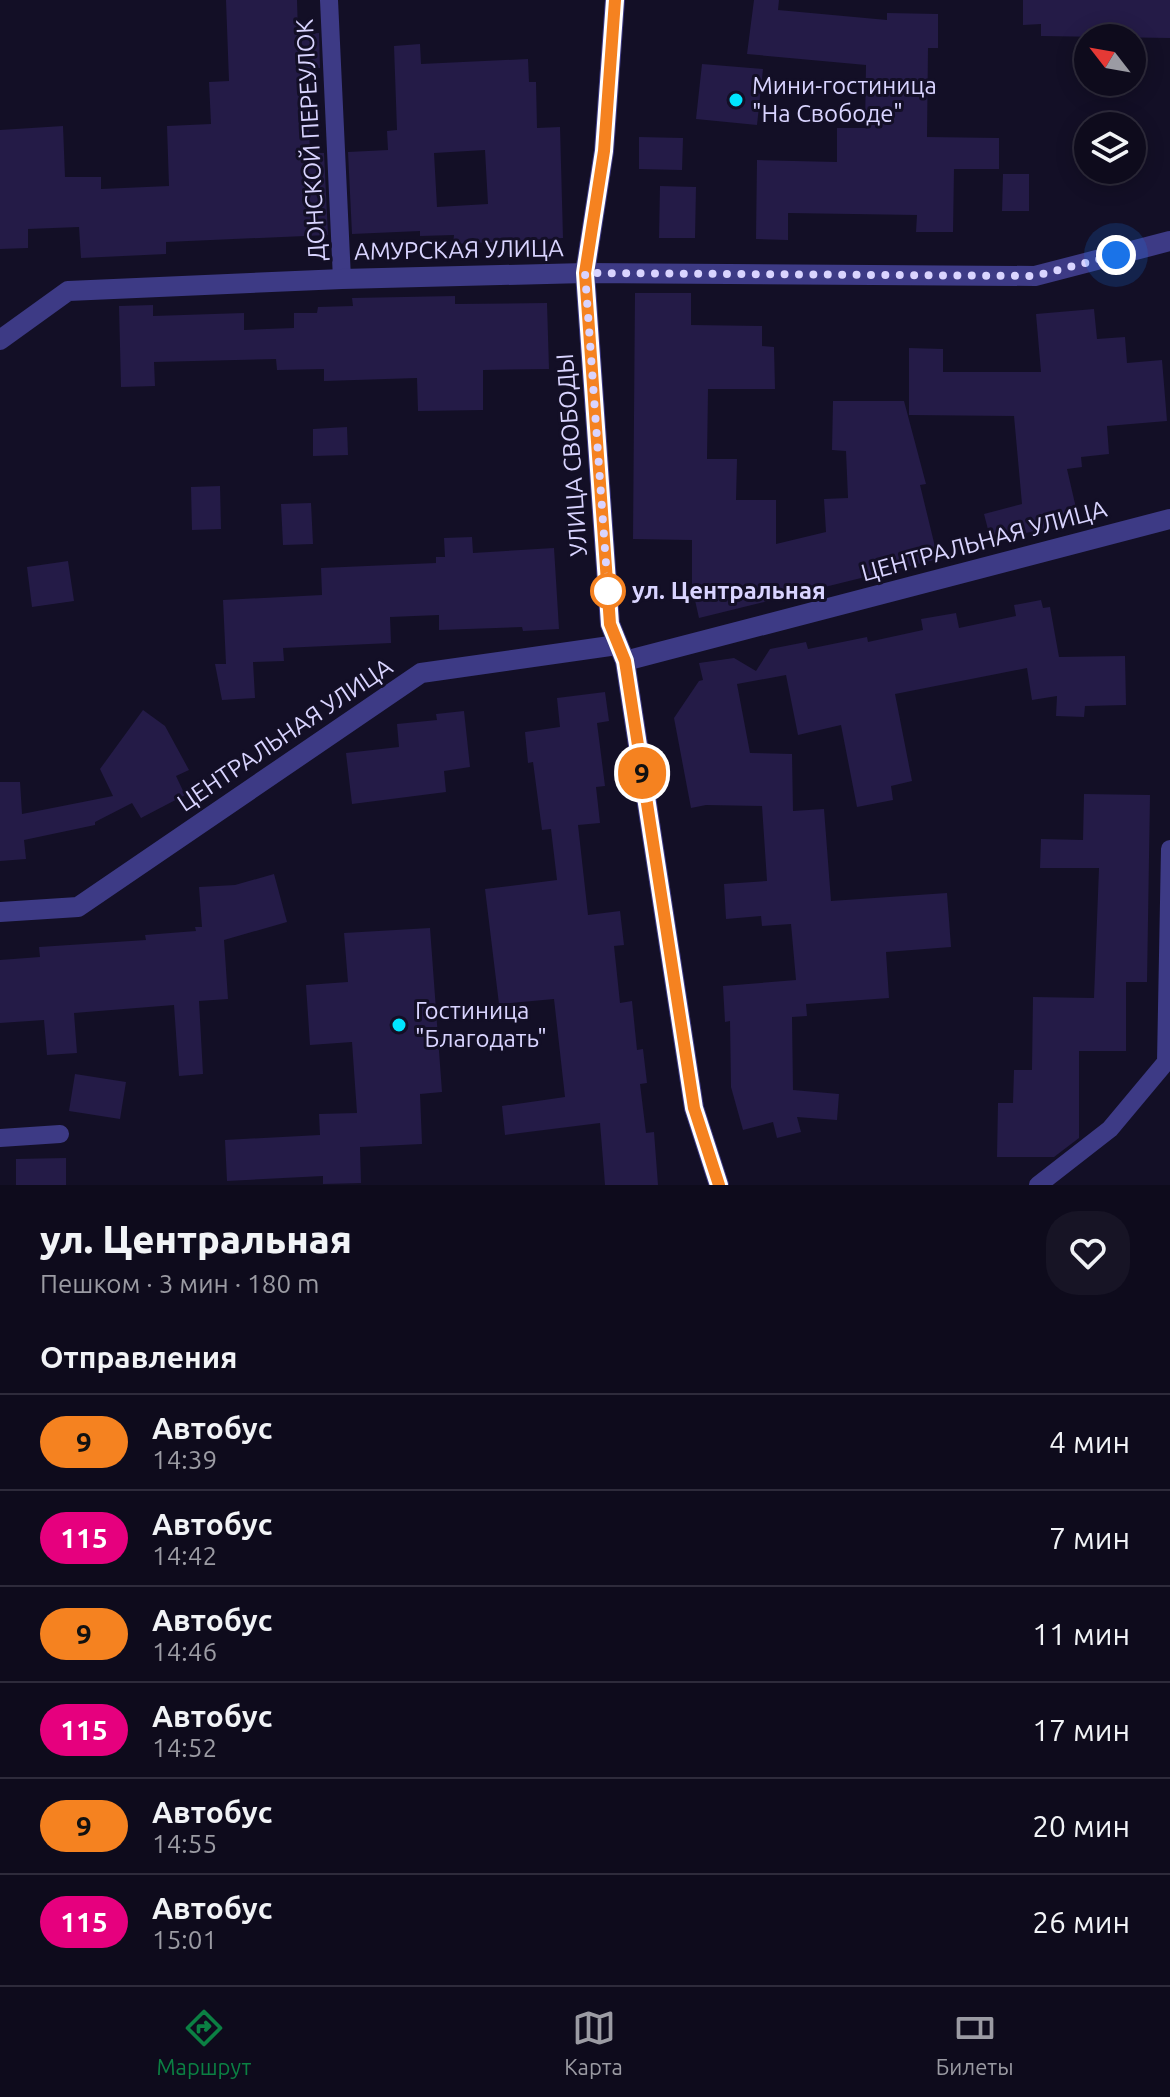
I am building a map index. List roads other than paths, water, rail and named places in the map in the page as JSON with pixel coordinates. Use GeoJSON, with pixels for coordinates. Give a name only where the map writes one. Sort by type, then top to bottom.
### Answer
{"type":"FeatureCollection","features":[{"type":"Feature","properties":{"kind":"street","name":"УЛИЦА СВОБОДЫ"},"geometry":{"type":"LineString","coordinates":[[615,0],[604,151],[585,273],[610,624],[621,653],[694,1108],[719,1185]]}},
{"type":"Feature","properties":{"kind":"street","name":"АМУРСКАЯ УЛИЦА"},"geometry":{"type":"LineString","coordinates":[[0,340],[68,291],[342,279],[585,273],[1035,276],[1170,241]]}},
{"type":"Feature","properties":{"kind":"street","name":"ЦЕНТРАЛЬНАЯ УЛИЦА"},"geometry":{"type":"LineString","coordinates":[[0,912],[78,907],[421,673],[621,653],[1170,519]]}},
{"type":"Feature","properties":{"kind":"lane","name":"ДОНСКОЙ ПЕРЕУЛОК"},"geometry":{"type":"LineString","coordinates":[[329,0],[342,279]]}},
{"type":"Feature","properties":{"kind":"lane"},"geometry":{"type":"LineString","coordinates":[[1038,1185],[1110,1129],[1166,1062],[1170,849]]}},
{"type":"Feature","properties":{"kind":"lane"},"geometry":{"type":"LineString","coordinates":[[0,1138],[60,1134]]}},
{"type":"Feature","properties":{"kind":"place","name":"Мини-гостиница \"На Свободе\""},"geometry":{"type":"Point","coordinates":[736,100]}},
{"type":"Feature","properties":{"kind":"place","name":"ул. Центральная"},"geometry":{"type":"Point","coordinates":[608,591]}},
{"type":"Feature","properties":{"kind":"place","name":"Гостиница \"Благодать\""},"geometry":{"type":"Point","coordinates":[399,1025]}}]}
